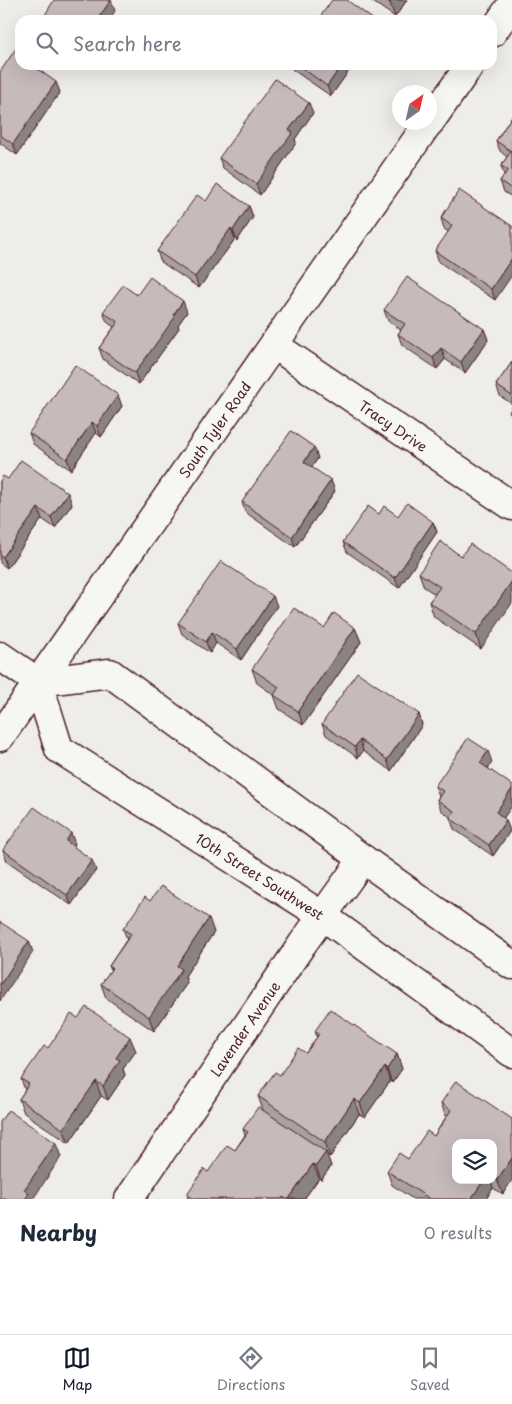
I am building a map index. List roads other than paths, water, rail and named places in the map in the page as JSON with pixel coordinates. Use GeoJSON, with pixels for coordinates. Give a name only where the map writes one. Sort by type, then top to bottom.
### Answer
{"type":"FeatureCollection","features":[{"type":"Feature","properties":{"kind":"street"},"geometry":{"type":"LineString","coordinates":[[497,26],[512,4]]}},
{"type":"Feature","properties":{"kind":"street","name":"South Tyler Road"},"geometry":{"type":"LineString","coordinates":[[437,111],[466,70]]}},
{"type":"Feature","properties":{"kind":"street","name":"South Tyler Road"},"geometry":{"type":"LineString","coordinates":[[0,737],[423,130]]}},
{"type":"Feature","properties":{"kind":"street","name":"Tracy Drive"},"geometry":{"type":"LineString","coordinates":[[274,344],[512,506]]}},
{"type":"Feature","properties":{"kind":"street"},"geometry":{"type":"LineString","coordinates":[[0,656],[38,682],[110,673],[512,965]]}},
{"type":"Feature","properties":{"kind":"street","name":"10th Street Southwest"},"geometry":{"type":"LineString","coordinates":[[38,682],[59,750],[323,916],[512,1053]]}},
{"type":"Feature","properties":{"kind":"street","name":"Lavender Avenue"},"geometry":{"type":"LineString","coordinates":[[129,1199],[303,943],[364,858]]}}]}
